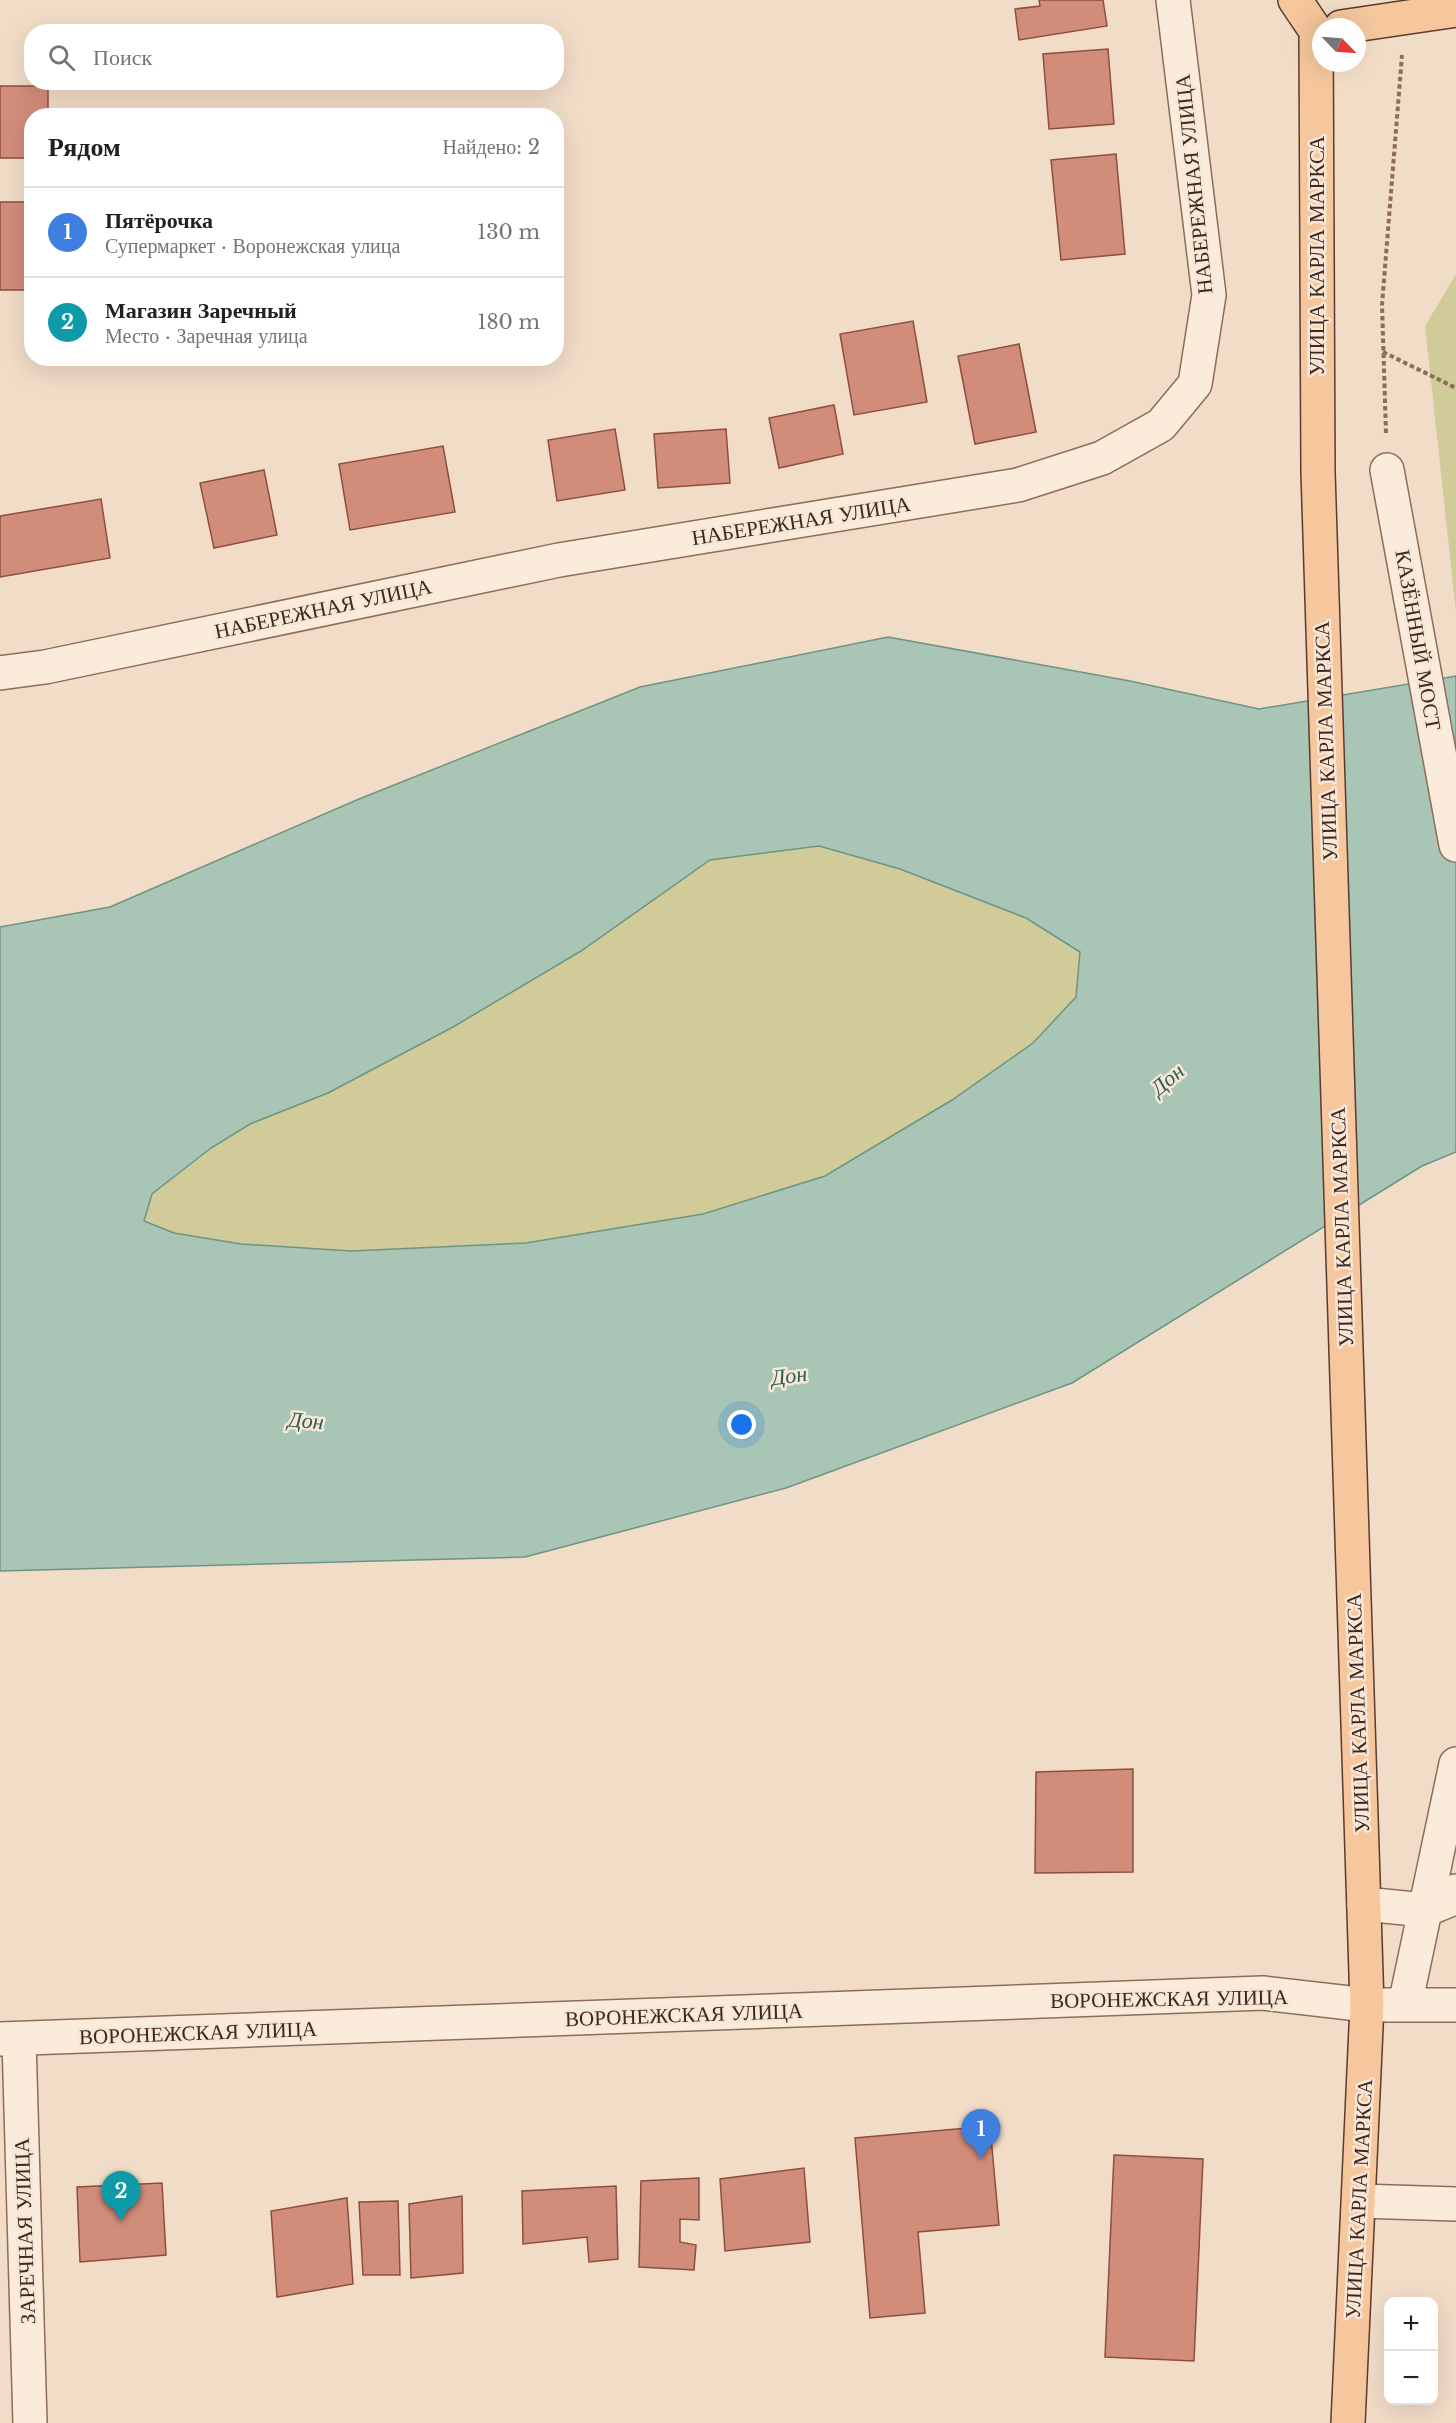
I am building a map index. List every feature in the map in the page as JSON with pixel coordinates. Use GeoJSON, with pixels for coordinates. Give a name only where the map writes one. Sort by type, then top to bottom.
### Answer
{"type":"FeatureCollection","features":[{"type":"Feature","properties":{"kind":"main road"},"geometry":{"type":"LineString","coordinates":[[1295,0],[1314,18]]}},
{"type":"Feature","properties":{"kind":"main road"},"geometry":{"type":"LineString","coordinates":[[1366,23],[1456,10]]}},
{"type":"Feature","properties":{"kind":"main road","name":"УЛИЦА КАРЛА МАРКСА"},"geometry":{"type":"LineString","coordinates":[[1325,72],[1318,472],[1367,2005],[1348,2423]]}},
{"type":"Feature","properties":{"kind":"street","name":"НАБЕРЕЖНАЯ УЛИЦА"},"geometry":{"type":"LineString","coordinates":[[0,673],[45,667],[560,560],[1018,485],[1102,458],[1161,425],[1195,384],[1209,295],[1173,0]]}},
{"type":"Feature","properties":{"kind":"street","name":"КАЗЁННЫЙ МОСТ"},"geometry":{"type":"LineString","coordinates":[[1387,470],[1456,845]]}},
{"type":"Feature","properties":{"kind":"street"},"geometry":{"type":"LineString","coordinates":[[1405,2005],[1456,1764]]}},
{"type":"Feature","properties":{"kind":"street"},"geometry":{"type":"LineString","coordinates":[[1364,1904],[1425,1910],[1452,1899],[1456,1891]]}},
{"type":"Feature","properties":{"kind":"street","name":"ВОРОНЕЖСКАЯ УЛИЦА"},"geometry":{"type":"LineString","coordinates":[[10,2039],[1263,1993],[1367,2005],[1456,2005]]}},
{"type":"Feature","properties":{"kind":"street","name":"ЗАРЕЧНАЯ УЛИЦА"},"geometry":{"type":"LineString","coordinates":[[10,2039],[30,2423]]}},
{"type":"Feature","properties":{"kind":"street"},"geometry":{"type":"LineString","coordinates":[[1359,2201],[1456,2204]]}},
{"type":"Feature","properties":{"kind":"path"},"geometry":{"type":"LineString","coordinates":[[1387,470],[1382,305],[1405,17]]}},
{"type":"Feature","properties":{"kind":"path"},"geometry":{"type":"LineString","coordinates":[[1383,352],[1456,388]]}},
{"type":"Feature","properties":{"kind":"shaded area"},"geometry":{"type":"Polygon","coordinates":[[[1456,274],[1456,612],[1425,326],[1456,274]]]}},
{"type":"Feature","properties":{"kind":"shaded area"},"geometry":{"type":"Polygon","coordinates":[[[819,846],[900,869],[1026,918],[1080,952],[1076,997],[1033,1043],[952,1100],[825,1176],[703,1214],[526,1243],[351,1251],[241,1244],[174,1233],[144,1221],[152,1194],[211,1148],[250,1124],[328,1093],[581,951],[710,860],[819,846]]]}},
{"type":"Feature","properties":{"kind":"water","name":"Дон"},"geometry":{"type":"Polygon","coordinates":[[[888,637],[1130,681],[1259,709],[1456,676],[1456,1152],[1422,1166],[1072,1383],[786,1488],[525,1557],[0,1571],[0,927],[110,907],[359,799],[640,687],[888,637]],[[819,846],[710,860],[581,951],[453,1027],[328,1093],[250,1124],[211,1148],[152,1194],[144,1221],[174,1233],[241,1244],[351,1251],[526,1243],[703,1214],[825,1176],[952,1100],[1033,1043],[1076,997],[1080,952],[1026,918],[900,869],[819,846]]]}},
{"type":"Feature","properties":{"kind":"building"},"geometry":{"type":"Polygon","coordinates":[[[1039,0],[1103,0],[1107,26],[1019,40],[1015,9],[1040,6],[1039,0]]]}},
{"type":"Feature","properties":{"kind":"building"},"geometry":{"type":"Polygon","coordinates":[[[1108,49],[1114,124],[1049,129],[1043,54],[1108,49]]]}},
{"type":"Feature","properties":{"kind":"building"},"geometry":{"type":"Polygon","coordinates":[[[0,86],[24,86],[24,90],[48,90],[48,108],[24,108],[24,158],[0,158],[0,86]]]}},
{"type":"Feature","properties":{"kind":"building"},"geometry":{"type":"Polygon","coordinates":[[[1116,154],[1125,254],[1061,260],[1051,160],[1116,154]]]}},
{"type":"Feature","properties":{"kind":"building"},"geometry":{"type":"Polygon","coordinates":[[[0,202],[24,202],[24,290],[0,290],[0,202]]]}},
{"type":"Feature","properties":{"kind":"building"},"geometry":{"type":"Polygon","coordinates":[[[913,321],[927,402],[854,415],[840,334],[913,321]]]}},
{"type":"Feature","properties":{"kind":"building"},"geometry":{"type":"Polygon","coordinates":[[[1019,344],[1036,432],[975,444],[958,356],[1019,344]]]}},
{"type":"Feature","properties":{"kind":"building"},"geometry":{"type":"Polygon","coordinates":[[[834,405],[843,454],[779,468],[769,418],[834,405]]]}},
{"type":"Feature","properties":{"kind":"building"},"geometry":{"type":"Polygon","coordinates":[[[615,429],[625,490],[557,501],[548,440],[615,429]]]}},
{"type":"Feature","properties":{"kind":"building"},"geometry":{"type":"Polygon","coordinates":[[[726,429],[730,483],[658,488],[654,434],[726,429]]]}},
{"type":"Feature","properties":{"kind":"building"},"geometry":{"type":"Polygon","coordinates":[[[443,446],[455,512],[350,530],[339,464],[443,446]]]}},
{"type":"Feature","properties":{"kind":"building"},"geometry":{"type":"Polygon","coordinates":[[[264,470],[277,535],[214,548],[200,483],[264,470]]]}},
{"type":"Feature","properties":{"kind":"building"},"geometry":{"type":"Polygon","coordinates":[[[101,499],[110,558],[0,577],[0,516],[101,499]]]}},
{"type":"Feature","properties":{"kind":"building"},"geometry":{"type":"Polygon","coordinates":[[[1133,1769],[1133,1872],[1035,1873],[1036,1772],[1133,1769]]]}},
{"type":"Feature","properties":{"kind":"building"},"geometry":{"type":"Polygon","coordinates":[[[990,2126],[999,2225],[918,2232],[925,2313],[870,2318],[855,2138],[990,2126]]]}},
{"type":"Feature","properties":{"kind":"building"},"geometry":{"type":"Polygon","coordinates":[[[1114,2155],[1203,2159],[1194,2361],[1105,2357],[1114,2155]]]}},
{"type":"Feature","properties":{"kind":"building"},"geometry":{"type":"Polygon","coordinates":[[[804,2168],[810,2242],[725,2251],[720,2179],[804,2168]]]}},
{"type":"Feature","properties":{"kind":"building"},"geometry":{"type":"Polygon","coordinates":[[[699,2178],[699,2220],[680,2219],[680,2242],[696,2245],[694,2270],[639,2267],[641,2181],[699,2178]]]}},
{"type":"Feature","properties":{"kind":"building"},"geometry":{"type":"Polygon","coordinates":[[[162,2183],[166,2255],[80,2262],[77,2187],[162,2183]]]}},
{"type":"Feature","properties":{"kind":"building"},"geometry":{"type":"Polygon","coordinates":[[[616,2186],[618,2259],[589,2262],[587,2237],[523,2244],[522,2191],[616,2186]]]}},
{"type":"Feature","properties":{"kind":"building"},"geometry":{"type":"Polygon","coordinates":[[[462,2196],[463,2273],[411,2278],[409,2204],[462,2196]]]}},
{"type":"Feature","properties":{"kind":"building"},"geometry":{"type":"Polygon","coordinates":[[[347,2198],[353,2284],[277,2297],[271,2211],[347,2198]]]}},
{"type":"Feature","properties":{"kind":"building"},"geometry":{"type":"Polygon","coordinates":[[[398,2201],[400,2275],[363,2275],[359,2202],[398,2201]]]}},
{"type":"Feature","properties":{"kind":"place","name":"Пятёрочка"},"geometry":{"type":"Point","coordinates":[981,2159]}},
{"type":"Feature","properties":{"kind":"place","name":"Магазин Заречный"},"geometry":{"type":"Point","coordinates":[121,2221]}}]}
